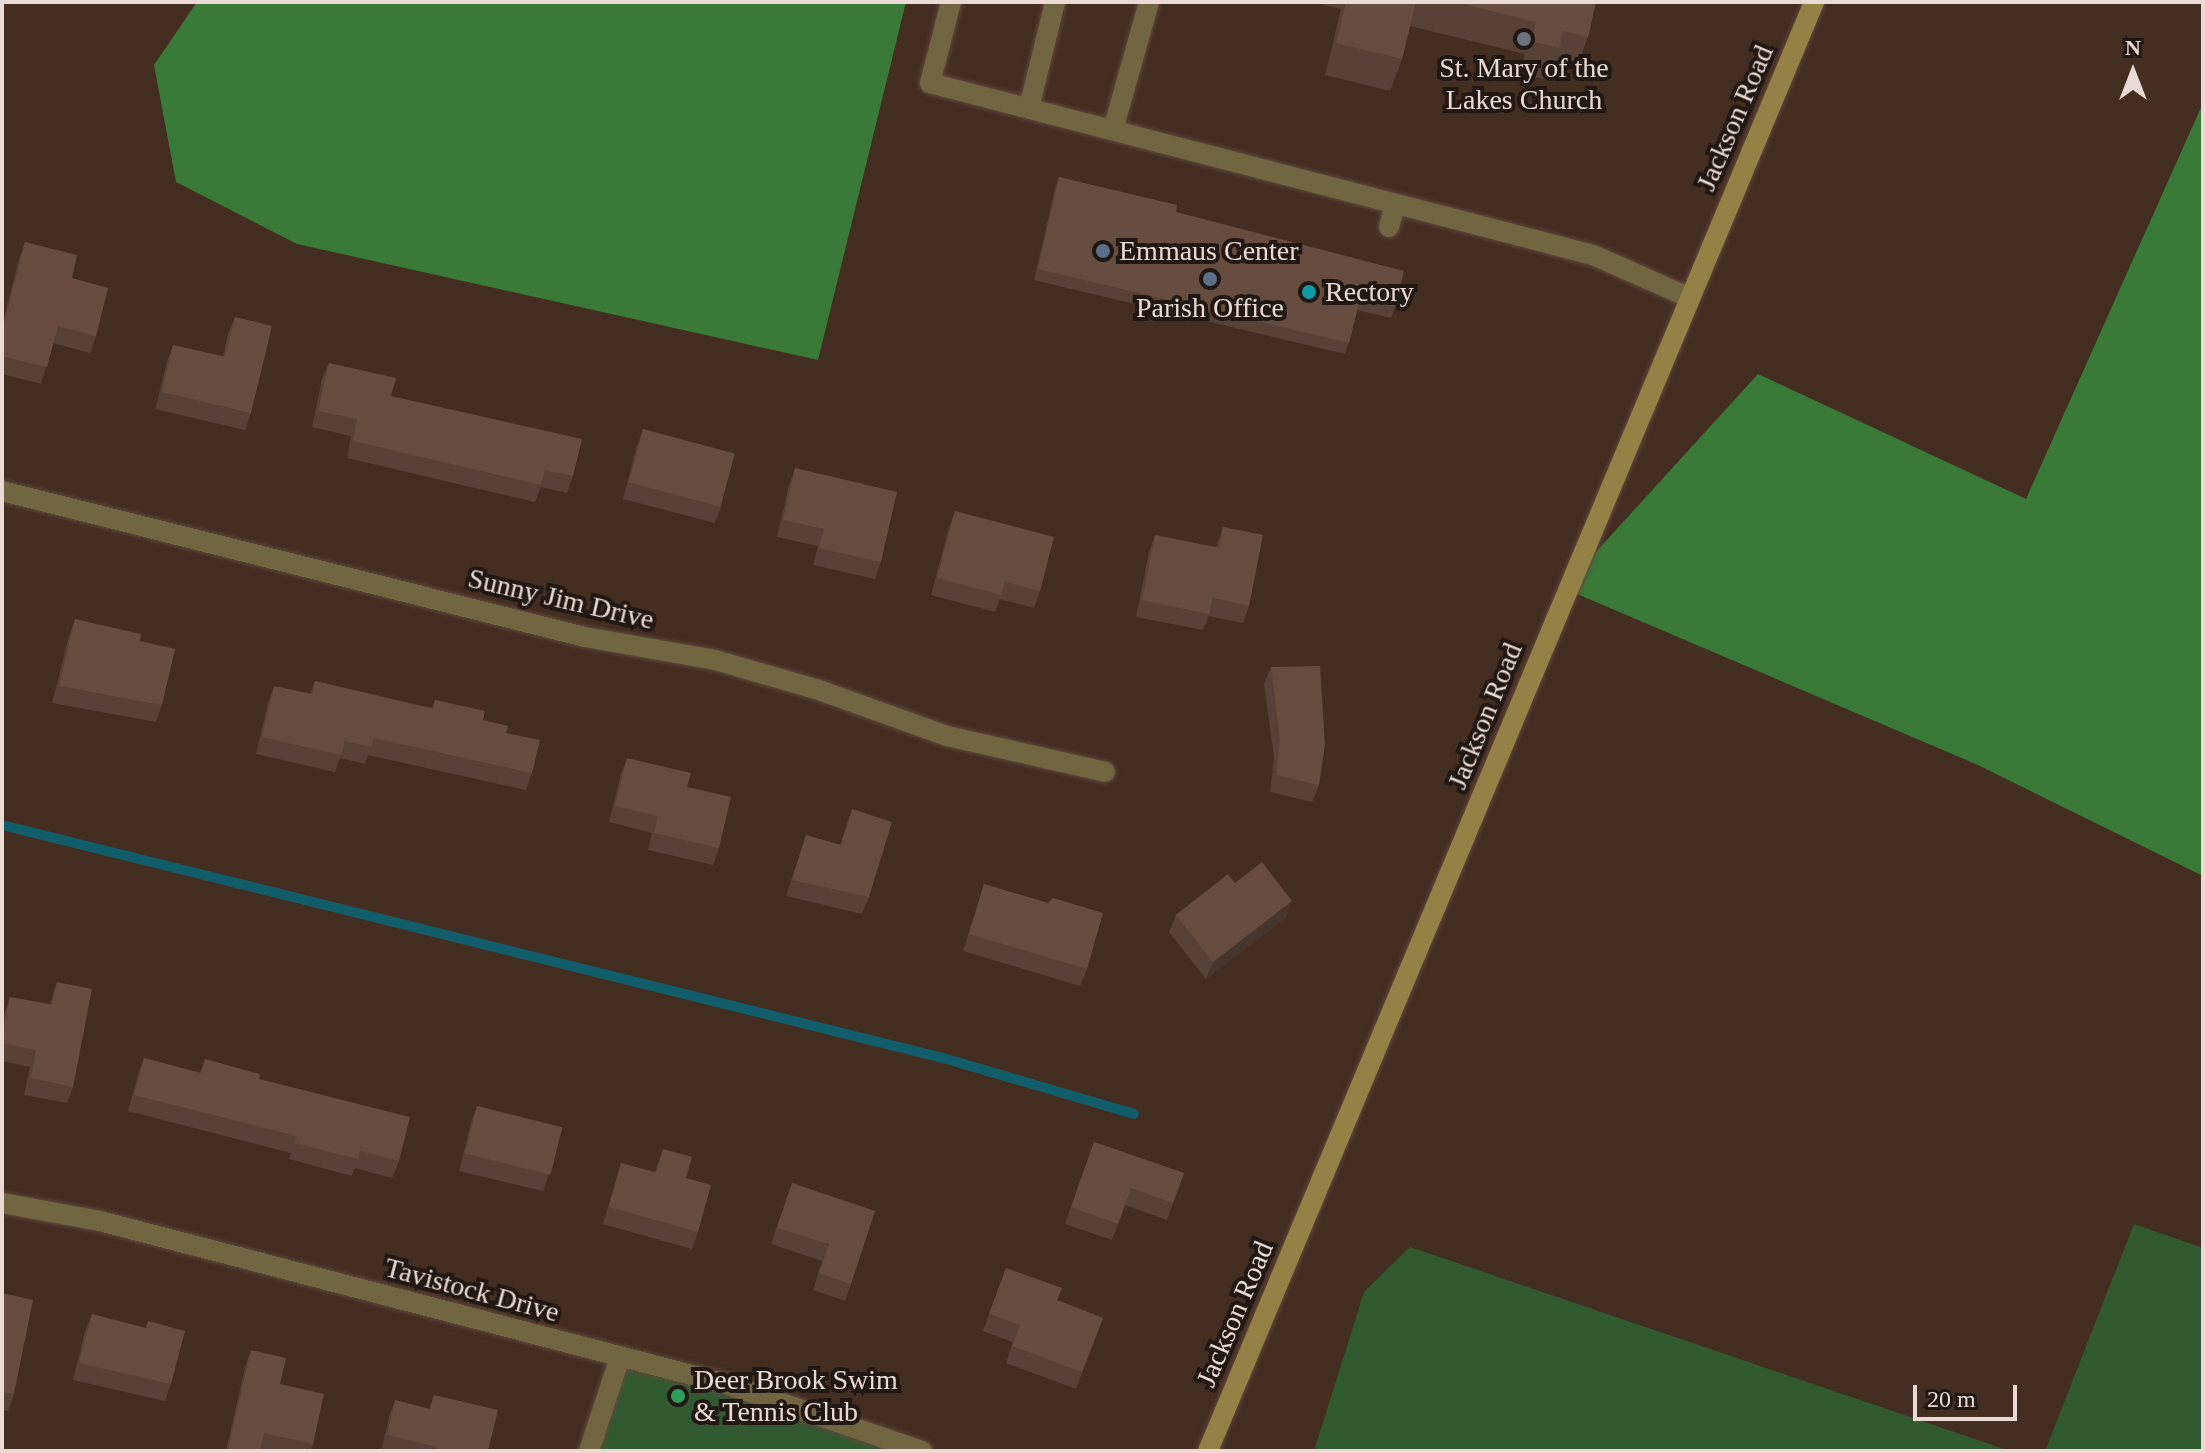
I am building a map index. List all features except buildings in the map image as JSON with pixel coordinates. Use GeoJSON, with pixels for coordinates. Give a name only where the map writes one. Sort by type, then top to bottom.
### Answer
{"type":"FeatureCollection","features":[{"type":"Feature","properties":{"kind":"street"},"geometry":{"type":"LineString","coordinates":[[951,2],[930,83],[1593,255],[1690,298]]}},
{"type":"Feature","properties":{"kind":"street"},"geometry":{"type":"LineString","coordinates":[[1029,108],[1055,2]]}},
{"type":"Feature","properties":{"kind":"street"},"geometry":{"type":"LineString","coordinates":[[1113,130],[1149,2]]}},
{"type":"Feature","properties":{"kind":"street","name":"Jackson Road"},"geometry":{"type":"LineString","coordinates":[[1208,1451],[1814,2]]}},
{"type":"Feature","properties":{"kind":"street"},"geometry":{"type":"LineString","coordinates":[[1389,227],[1395,204]]}},
{"type":"Feature","properties":{"kind":"street","name":"Sunny Jim Drive"},"geometry":{"type":"LineString","coordinates":[[2,491],[585,637],[715,660],[819,690],[947,736],[1105,772]]}},
{"type":"Feature","properties":{"kind":"street","name":"Tavistock Drive"},"geometry":{"type":"LineString","coordinates":[[2,1203],[100,1221],[726,1384],[878,1443],[922,1451]]}},
{"type":"Feature","properties":{"kind":"street"},"geometry":{"type":"LineString","coordinates":[[589,1451],[620,1357]]}},
{"type":"Feature","properties":{"kind":"green space"},"geometry":{"type":"Polygon","coordinates":[[[197,2],[906,2],[818,360],[297,244],[176,182],[154,65],[197,2]]]}},
{"type":"Feature","properties":{"kind":"green space"},"geometry":{"type":"Polygon","coordinates":[[[2203,103],[2203,876],[1978,765],[1563,588],[1758,374],[2026,499],[2203,103]]]}},
{"type":"Feature","properties":{"kind":"green space"},"geometry":{"type":"Polygon","coordinates":[[[2134,1224],[2203,1248],[2203,1451],[2045,1451],[2134,1224]]]}},
{"type":"Feature","properties":{"kind":"green space"},"geometry":{"type":"Polygon","coordinates":[[[1410,1247],[2010,1451],[1314,1451],[1364,1292],[1410,1247]]]}},
{"type":"Feature","properties":{"kind":"green space","name":"Deer Brook Swim & Tennis Club"},"geometry":{"type":"Polygon","coordinates":[[[620,1357],[922,1451],[584,1451],[620,1357]]]}},
{"type":"Feature","properties":{"kind":"waterway"},"geometry":{"type":"LineString","coordinates":[[2,825],[943,1058],[1134,1114]]}},
{"type":"Feature","properties":{"kind":"place","name":"St. Mary of the Lakes Church"},"geometry":{"type":"Point","coordinates":[1524,39]}},
{"type":"Feature","properties":{"kind":"place","name":"Emmaus Center"},"geometry":{"type":"Point","coordinates":[1103,251]}},
{"type":"Feature","properties":{"kind":"place","name":"Parish Office"},"geometry":{"type":"Point","coordinates":[1210,279]}},
{"type":"Feature","properties":{"kind":"place","name":"Rectory"},"geometry":{"type":"Point","coordinates":[1309,292]}},
{"type":"Feature","properties":{"kind":"place","name":"Deer Brook Swim & Tennis Club"},"geometry":{"type":"Point","coordinates":[678,1396]}}]}
